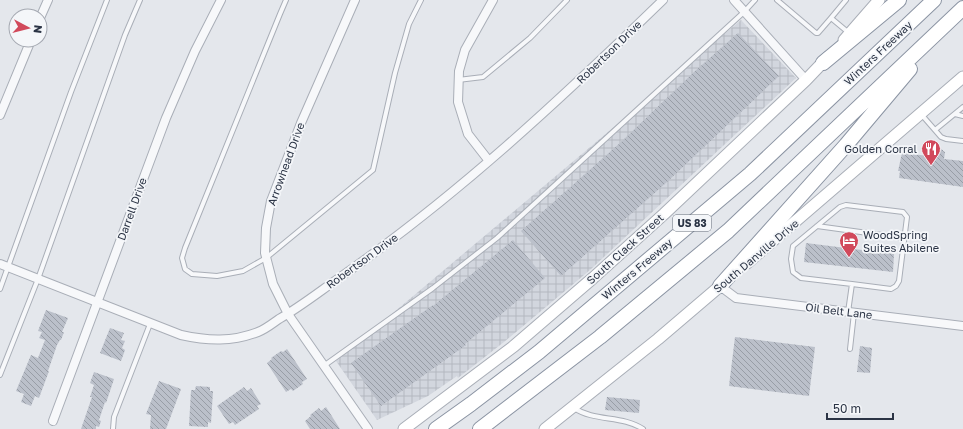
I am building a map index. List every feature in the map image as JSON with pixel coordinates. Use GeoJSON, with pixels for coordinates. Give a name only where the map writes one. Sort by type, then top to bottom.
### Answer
{"type":"FeatureCollection","features":[{"type":"Feature","properties":{"kind":"highway"},"geometry":{"type":"LineString","coordinates":[[823,64],[898,0]]}},
{"type":"Feature","properties":{"kind":"highway","name":"Winters Freeway"},"geometry":{"type":"LineString","coordinates":[[436,429],[539,352],[750,174],[934,0]]}},
{"type":"Feature","properties":{"kind":"highway"},"geometry":{"type":"LineString","coordinates":[[720,286],[846,144],[959,12]]}},
{"type":"Feature","properties":{"kind":"highway","name":"US 83"},"geometry":{"type":"LineString","coordinates":[[480,429],[600,337],[728,231],[959,12]]}},
{"type":"Feature","properties":{"kind":"main road","name":"South Clack Street"},"geometry":{"type":"LineString","coordinates":[[404,429],[514,346],[664,214],[823,64],[879,0]]}},
{"type":"Feature","properties":{"kind":"main road","name":"South Danville Drive"},"geometry":{"type":"LineString","coordinates":[[545,429],[554,425],[572,407],[658,339],[785,232],[963,77]]}},
{"type":"Feature","properties":{"kind":"street","name":"Darrell Drive"},"geometry":{"type":"LineString","coordinates":[[53,421],[166,118],[195,51],[221,0]]}},
{"type":"Feature","properties":{"kind":"street","name":"Arrowhead Drive"},"geometry":{"type":"LineString","coordinates":[[355,0],[301,123],[271,202],[266,228],[265,253],[273,284],[288,314],[325,365],[368,429]]}},
{"type":"Feature","properties":{"kind":"street"},"geometry":{"type":"LineString","coordinates":[[490,161],[468,134],[458,102],[458,80],[465,50],[493,0]]}},
{"type":"Feature","properties":{"kind":"street","name":"Robertson Drive"},"geometry":{"type":"LineString","coordinates":[[4,266],[181,335],[201,339],[220,340],[239,338],[260,331],[288,314],[378,252],[490,161],[595,66],[663,0]]}},
{"type":"Feature","properties":{"kind":"street"},"geometry":{"type":"LineString","coordinates":[[734,0],[806,80]]}},
{"type":"Feature","properties":{"kind":"street"},"geometry":{"type":"LineString","coordinates":[[0,115],[28,48]]}},
{"type":"Feature","properties":{"kind":"street","name":"Oil Belt Lane"},"geometry":{"type":"LineString","coordinates":[[720,286],[736,298],[963,326]]}},
{"type":"Feature","properties":{"kind":"lane"},"geometry":{"type":"LineString","coordinates":[[0,289],[4,266],[107,0]]}},
{"type":"Feature","properties":{"kind":"lane"},"geometry":{"type":"LineString","coordinates":[[0,375],[38,279],[125,35],[140,0]]}},
{"type":"Feature","properties":{"kind":"lane"},"geometry":{"type":"LineString","coordinates":[[286,0],[185,248],[182,258],[185,269],[192,274],[217,276],[243,271],[266,258],[372,170],[395,73],[409,24],[421,0]]}},
{"type":"Feature","properties":{"kind":"lane"},"geometry":{"type":"LineString","coordinates":[[458,80],[484,77],[530,38],[568,0]]}},
{"type":"Feature","properties":{"kind":"lane"},"geometry":{"type":"LineString","coordinates":[[325,365],[433,288],[497,238],[744,12],[755,0]]}},
{"type":"Feature","properties":{"kind":"lane"},"geometry":{"type":"LineString","coordinates":[[777,0],[816,33],[818,33],[846,0]]}},
{"type":"Feature","properties":{"kind":"lane"},"geometry":{"type":"LineString","coordinates":[[831,18],[849,34]]}},
{"type":"Feature","properties":{"kind":"lane"},"geometry":{"type":"LineString","coordinates":[[935,130],[963,107]]}},
{"type":"Feature","properties":{"kind":"lane"},"geometry":{"type":"LineString","coordinates":[[921,114],[941,137],[963,141]]}},
{"type":"Feature","properties":{"kind":"lane"},"geometry":{"type":"LineString","coordinates":[[955,114],[963,116]]}},
{"type":"Feature","properties":{"kind":"lane"},"geometry":{"type":"LineString","coordinates":[[846,205],[903,212],[906,214],[904,238],[899,281],[896,286],[891,289],[800,278],[793,272],[791,260],[793,246],[840,207],[846,205]]}},
{"type":"Feature","properties":{"kind":"lane"},"geometry":{"type":"LineString","coordinates":[[817,226],[904,238]]}},
{"type":"Feature","properties":{"kind":"lane"},"geometry":{"type":"LineString","coordinates":[[850,349],[852,284]]}},
{"type":"Feature","properties":{"kind":"lane"},"geometry":{"type":"LineString","coordinates":[[113,429],[114,417],[150,324]]}},
{"type":"Feature","properties":{"kind":"lane"},"geometry":{"type":"LineString","coordinates":[[572,407],[583,414],[634,423],[643,429]]}},
{"type":"Feature","properties":{"kind":"shaded area"},"geometry":{"type":"Polygon","coordinates":[[[741,20],[796,78],[590,270],[504,342],[458,378],[457,376],[428,396],[377,420],[336,361],[741,20]]]}},
{"type":"Feature","properties":{"kind":"building"},"geometry":{"type":"Polygon","coordinates":[[[738,33],[779,76],[667,182],[561,276],[521,231],[620,143],[694,72],[738,33]]]}},
{"type":"Feature","properties":{"kind":"building","name":"Golden Corral"},"geometry":{"type":"Polygon","coordinates":[[[930,149],[943,150],[945,152],[944,159],[963,161],[963,187],[899,178],[900,171],[898,171],[902,153],[929,156],[930,149]]]}},
{"type":"Feature","properties":{"kind":"building"},"geometry":{"type":"Polygon","coordinates":[[[513,240],[545,278],[465,344],[466,345],[381,406],[351,363],[433,306],[513,240]]]}},
{"type":"Feature","properties":{"kind":"building","name":"WoodSpring Suites Abilene"},"geometry":{"type":"Polygon","coordinates":[[[806,243],[894,254],[893,272],[804,262],[806,243]]]}},
{"type":"Feature","properties":{"kind":"building"},"geometry":{"type":"Polygon","coordinates":[[[46,310],[68,318],[39,398],[35,396],[31,406],[21,402],[24,394],[16,391],[31,355],[38,358],[45,340],[39,338],[42,332],[38,331],[46,310]]]}},
{"type":"Feature","properties":{"kind":"building"},"geometry":{"type":"Polygon","coordinates":[[[110,328],[124,333],[121,340],[125,341],[122,348],[125,350],[121,361],[100,353],[110,328]]]}},
{"type":"Feature","properties":{"kind":"building"},"geometry":{"type":"Polygon","coordinates":[[[735,337],[815,347],[809,396],[729,386],[735,337]]]}},
{"type":"Feature","properties":{"kind":"building"},"geometry":{"type":"Polygon","coordinates":[[[860,346],[872,348],[870,373],[857,372],[860,346]]]}},
{"type":"Feature","properties":{"kind":"building"},"geometry":{"type":"Polygon","coordinates":[[[287,349],[307,379],[293,391],[291,389],[286,392],[267,363],[281,351],[283,352],[287,349]]]}},
{"type":"Feature","properties":{"kind":"building"},"geometry":{"type":"Polygon","coordinates":[[[94,372],[114,379],[99,420],[101,421],[99,427],[96,426],[96,429],[81,429],[92,397],[90,397],[94,385],[90,383],[94,372]]]}},
{"type":"Feature","properties":{"kind":"building"},"geometry":{"type":"Polygon","coordinates":[[[159,381],[181,389],[166,429],[150,429],[151,415],[146,414],[159,381]]]}},
{"type":"Feature","properties":{"kind":"building"},"geometry":{"type":"Polygon","coordinates":[[[196,386],[210,387],[210,391],[213,391],[211,423],[208,422],[208,427],[189,426],[191,390],[195,390],[196,386]]]}},
{"type":"Feature","properties":{"kind":"building"},"geometry":{"type":"Polygon","coordinates":[[[244,387],[247,391],[251,388],[261,404],[257,406],[259,409],[235,425],[233,422],[229,424],[217,406],[244,387]]]}},
{"type":"Feature","properties":{"kind":"building"},"geometry":{"type":"Polygon","coordinates":[[[607,397],[640,400],[639,413],[605,410],[607,397]]]}},
{"type":"Feature","properties":{"kind":"building"},"geometry":{"type":"Polygon","coordinates":[[[326,407],[340,429],[310,429],[305,421],[319,408],[321,411],[326,407]]]}},
{"type":"Feature","properties":{"kind":"place","name":"Golden Corral"},"geometry":{"type":"Point","coordinates":[931,166]}},
{"type":"Feature","properties":{"kind":"place","name":"WoodSpring Suites Abilene"},"geometry":{"type":"Point","coordinates":[849,258]}}]}
